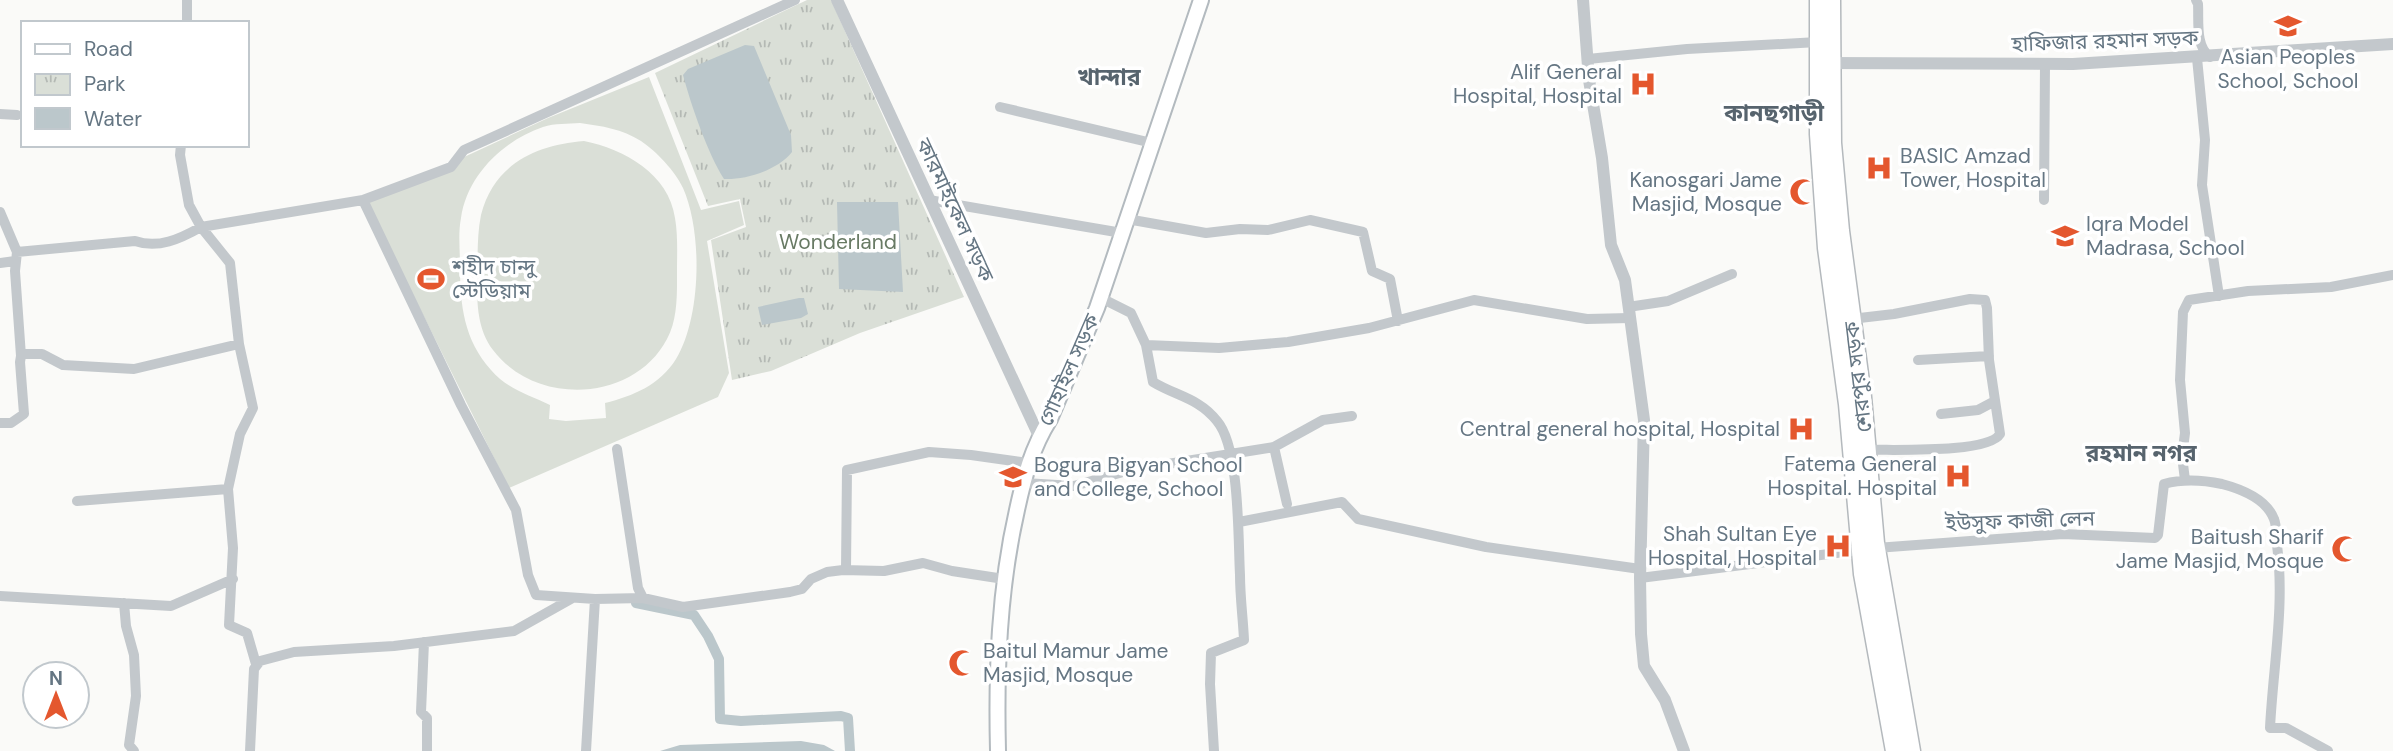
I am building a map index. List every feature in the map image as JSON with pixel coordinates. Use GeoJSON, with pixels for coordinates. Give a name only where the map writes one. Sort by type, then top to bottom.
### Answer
{"type":"FeatureCollection","features":[{"type":"Feature","properties":{"kind":"highway","name":"শেরপুর সড়ক"},"geometry":{"type":"LineString","coordinates":[[1819,0],[1818,42],[1825,63],[1833,168],[1866,450],[1868,549],[1911,751]]}},
{"type":"Feature","properties":{"kind":"highway","name":"শেরপুর সড়ক"},"geometry":{"type":"LineString","coordinates":[[1831,0],[1819,134],[1827,248],[1895,751]]}},
{"type":"Feature","properties":{"kind":"main road","name":"গোহাইল সড়ক"},"geometry":{"type":"LineString","coordinates":[[998,751],[1000,610],[1010,541],[1028,463],[1039,436],[1050,419],[1101,298],[1201,0]]}},
{"type":"Feature","properties":{"kind":"street"},"geometry":{"type":"LineString","coordinates":[[187,0],[187,21]]}},
{"type":"Feature","properties":{"kind":"street"},"geometry":{"type":"LineString","coordinates":[[0,263],[16,256],[135,241],[153,246],[190,234],[201,227],[363,200],[450,167],[464,150],[795,0]]}},
{"type":"Feature","properties":{"kind":"street","name":"কারমাইকেল সড়ক"},"geometry":{"type":"LineString","coordinates":[[837,0],[1039,436]]}},
{"type":"Feature","properties":{"kind":"street"},"geometry":{"type":"LineString","coordinates":[[1583,0],[1589,80],[1602,158],[1611,245],[1625,280],[1644,420],[1640,573],[1644,666],[1665,700],[1684,751]]}},
{"type":"Feature","properties":{"kind":"street"},"geometry":{"type":"LineString","coordinates":[[2196,0],[2204,57],[2205,140],[2202,185],[2219,296]]}},
{"type":"Feature","properties":{"kind":"street"},"geometry":{"type":"LineString","coordinates":[[1588,58],[1687,49],[1818,42]]}},
{"type":"Feature","properties":{"kind":"street","name":"হাফিজার রহমান সড়ক"},"geometry":{"type":"LineString","coordinates":[[1825,63],[2045,64],[2204,57],[2393,44]]}},
{"type":"Feature","properties":{"kind":"street"},"geometry":{"type":"LineString","coordinates":[[2044,200],[2045,64]]}},
{"type":"Feature","properties":{"kind":"street"},"geometry":{"type":"LineString","coordinates":[[1000,107],[1153,143]]}},
{"type":"Feature","properties":{"kind":"street"},"geometry":{"type":"LineString","coordinates":[[0,114],[17,115]]}},
{"type":"Feature","properties":{"kind":"street"},"geometry":{"type":"LineString","coordinates":[[181,147],[189,205],[201,227],[230,263],[239,344],[253,408],[240,434],[228,489],[233,579],[229,625],[247,633],[256,664],[250,751]]}},
{"type":"Feature","properties":{"kind":"street"},"geometry":{"type":"LineString","coordinates":[[363,200],[461,405],[516,510],[528,575],[536,596],[643,598],[683,607],[790,592],[802,589],[811,579],[827,572],[884,571],[923,563],[952,571],[1004,579]]}},
{"type":"Feature","properties":{"kind":"street"},"geometry":{"type":"LineString","coordinates":[[929,200],[1125,226],[1206,233],[1240,229],[1268,230],[1310,220],[1363,232],[1372,271],[1390,279],[1398,321]]}},
{"type":"Feature","properties":{"kind":"street"},"geometry":{"type":"LineString","coordinates":[[0,212],[16,256],[25,410],[20,418],[11,423],[0,423]]}},
{"type":"Feature","properties":{"kind":"street"},"geometry":{"type":"LineString","coordinates":[[1146,345],[1219,348],[1253,346],[1369,328],[1435,308],[1474,300],[1587,319],[1629,312],[1668,301],[1732,274]]}},
{"type":"Feature","properties":{"kind":"street"},"geometry":{"type":"LineString","coordinates":[[2328,751],[2286,728],[2270,728],[2280,586],[2274,518],[2255,497],[2241,489],[2214,482],[2185,480],[2182,456],[2185,433],[2180,380],[2183,312],[2189,300],[2248,291],[2330,287],[2393,275]]}},
{"type":"Feature","properties":{"kind":"street"},"geometry":{"type":"LineString","coordinates":[[1101,298],[1131,313],[1146,345],[1153,382],[1197,401],[1219,422],[1231,455],[1239,522],[1244,640],[1211,653],[1209,684],[1214,751]]}},
{"type":"Feature","properties":{"kind":"street"},"geometry":{"type":"LineString","coordinates":[[1852,319],[1979,298],[1985,300],[1987,308],[1989,356],[2000,434],[1997,439],[1956,449],[1866,450]]}},
{"type":"Feature","properties":{"kind":"street"},"geometry":{"type":"LineString","coordinates":[[20,356],[42,354],[63,365],[134,369],[239,344]]}},
{"type":"Feature","properties":{"kind":"street"},"geometry":{"type":"LineString","coordinates":[[1918,360],[1989,356]]}},
{"type":"Feature","properties":{"kind":"street"},"geometry":{"type":"LineString","coordinates":[[1941,414],[1978,410],[1995,401]]}},
{"type":"Feature","properties":{"kind":"street"},"geometry":{"type":"LineString","coordinates":[[1024,483],[1073,486],[1130,470],[1274,447],[1323,420],[1352,416]]}},
{"type":"Feature","properties":{"kind":"street"},"geometry":{"type":"LineString","coordinates":[[1274,447],[1286,504]]}},
{"type":"Feature","properties":{"kind":"street"},"geometry":{"type":"LineString","coordinates":[[617,449],[638,588],[643,598]]}},
{"type":"Feature","properties":{"kind":"street"},"geometry":{"type":"LineString","coordinates":[[846,570],[847,470],[929,452],[1028,463]]}},
{"type":"Feature","properties":{"kind":"street","name":"ইউসুফ কাজী লেন"},"geometry":{"type":"LineString","coordinates":[[1868,549],[2063,534],[2155,538],[2158,535],[2164,484],[2185,480]]}},
{"type":"Feature","properties":{"kind":"street"},"geometry":{"type":"LineString","coordinates":[[77,501],[228,489]]}},
{"type":"Feature","properties":{"kind":"street"},"geometry":{"type":"LineString","coordinates":[[1239,522],[1342,502],[1358,519],[1486,547],[1640,573],[1868,549]]}},
{"type":"Feature","properties":{"kind":"street"},"geometry":{"type":"LineString","coordinates":[[0,596],[171,606],[233,579]]}},
{"type":"Feature","properties":{"kind":"street"},"geometry":{"type":"LineString","coordinates":[[256,664],[294,652],[424,642],[514,631],[572,598]]}},
{"type":"Feature","properties":{"kind":"street"},"geometry":{"type":"LineString","coordinates":[[586,751],[595,599]]}},
{"type":"Feature","properties":{"kind":"street"},"geometry":{"type":"LineString","coordinates":[[124,603],[126,626],[134,655],[136,696],[129,745],[134,751]]}},
{"type":"Feature","properties":{"kind":"street"},"geometry":{"type":"LineString","coordinates":[[424,642],[421,712],[427,718],[428,751]]}},
{"type":"Feature","properties":{"kind":"green space","name":"Wonderland"},"geometry":{"type":"Polygon","coordinates":[[[807,0],[831,0],[964,297],[860,333],[771,371],[732,380],[711,240],[746,227],[740,199],[708,206],[655,73],[807,0]]]}},
{"type":"Feature","properties":{"kind":"green space","name":"শহীদ চান্দু স্টেডিয়াম"},"geometry":{"type":"Polygon","coordinates":[[[649,77],[701,210],[739,201],[744,225],[707,241],[729,373],[718,397],[509,488],[367,202],[548,118],[649,77]],[[580,123],[543,127],[501,150],[471,187],[460,230],[463,308],[475,347],[497,377],[519,391],[550,405],[549,419],[566,421],[606,418],[605,403],[645,388],[670,368],[684,342],[690,321],[696,275],[694,228],[683,188],[675,175],[659,156],[634,137],[604,127],[580,123]]]}},
{"type":"Feature","properties":{"kind":"green space"},"geometry":{"type":"Polygon","coordinates":[[[584,141],[629,157],[654,176],[671,202],[676,224],[677,251],[676,306],[667,339],[652,360],[632,375],[609,385],[584,390],[558,388],[534,381],[511,368],[493,350],[480,323],[477,273],[481,215],[496,182],[519,160],[534,153],[549,147],[584,141]]]}},
{"type":"Feature","properties":{"kind":"water"},"geometry":{"type":"Polygon","coordinates":[[[745,45],[754,46],[791,135],[792,152],[779,164],[761,173],[724,179],[700,129],[683,75],[688,69],[745,45]]]}},
{"type":"Feature","properties":{"kind":"water"},"geometry":{"type":"Polygon","coordinates":[[[837,202],[898,202],[903,292],[839,289],[837,202]]]}},
{"type":"Feature","properties":{"kind":"water"},"geometry":{"type":"Polygon","coordinates":[[[804,298],[808,314],[801,318],[762,325],[758,307],[804,298]]]}},
{"type":"Feature","properties":{"kind":"water"},"geometry":{"type":"Polygon","coordinates":[[[801,741],[824,745],[835,751],[660,751],[680,745],[801,741]]]}},
{"type":"Feature","properties":{"kind":"waterway"},"geometry":{"type":"LineString","coordinates":[[636,603],[694,615],[719,659],[720,719],[741,721],[841,716],[848,718],[850,751]]}},
{"type":"Feature","properties":{"kind":"place","name":"Asian Peoples School, School"},"geometry":{"type":"Point","coordinates":[2288,26]}},
{"type":"Feature","properties":{"kind":"place","name":"Alif General Hospital, Hospital"},"geometry":{"type":"Point","coordinates":[1643,84]}},
{"type":"Feature","properties":{"kind":"place","name":"BASIC Amzad Tower, Hospital"},"geometry":{"type":"Point","coordinates":[1879,168]}},
{"type":"Feature","properties":{"kind":"place","name":"Kanosgari Jame Masjid, Mosque"},"geometry":{"type":"Point","coordinates":[1803,192]}},
{"type":"Feature","properties":{"kind":"place","name":"Iqra Model Madrasa, School"},"geometry":{"type":"Point","coordinates":[2065,236]}},
{"type":"Feature","properties":{"kind":"place","name":"শহীদ চান্দু স্টেডিয়াম"},"geometry":{"type":"Point","coordinates":[431,279]}},
{"type":"Feature","properties":{"kind":"place","name":"Central general hospital, Hospital"},"geometry":{"type":"Point","coordinates":[1801,429]}},
{"type":"Feature","properties":{"kind":"place","name":"Fatema General Hospital. Hospital"},"geometry":{"type":"Point","coordinates":[1958,476]}},
{"type":"Feature","properties":{"kind":"place","name":"Bogura Bigyan School and College, School"},"geometry":{"type":"Point","coordinates":[1013,477]}},
{"type":"Feature","properties":{"kind":"place","name":"Shah Sultan Eye Hospital, Hospital"},"geometry":{"type":"Point","coordinates":[1838,546]}},
{"type":"Feature","properties":{"kind":"place","name":"Baitush Sharif Jame Masjid, Mosque"},"geometry":{"type":"Point","coordinates":[2345,549]}},
{"type":"Feature","properties":{"kind":"place","name":"Baitul Mamur Jame Masjid, Mosque"},"geometry":{"type":"Point","coordinates":[962,663]}},
{"type":"Feature","properties":{"kind":"district","name":"খান্দার"},"geometry":{"type":"Point","coordinates":[1109,77]}},
{"type":"Feature","properties":{"kind":"district","name":"কানছগাড়ী"},"geometry":{"type":"Point","coordinates":[1774,113]}},
{"type":"Feature","properties":{"kind":"district","name":"রহমান নগর"},"geometry":{"type":"Point","coordinates":[2141,453]}}]}
